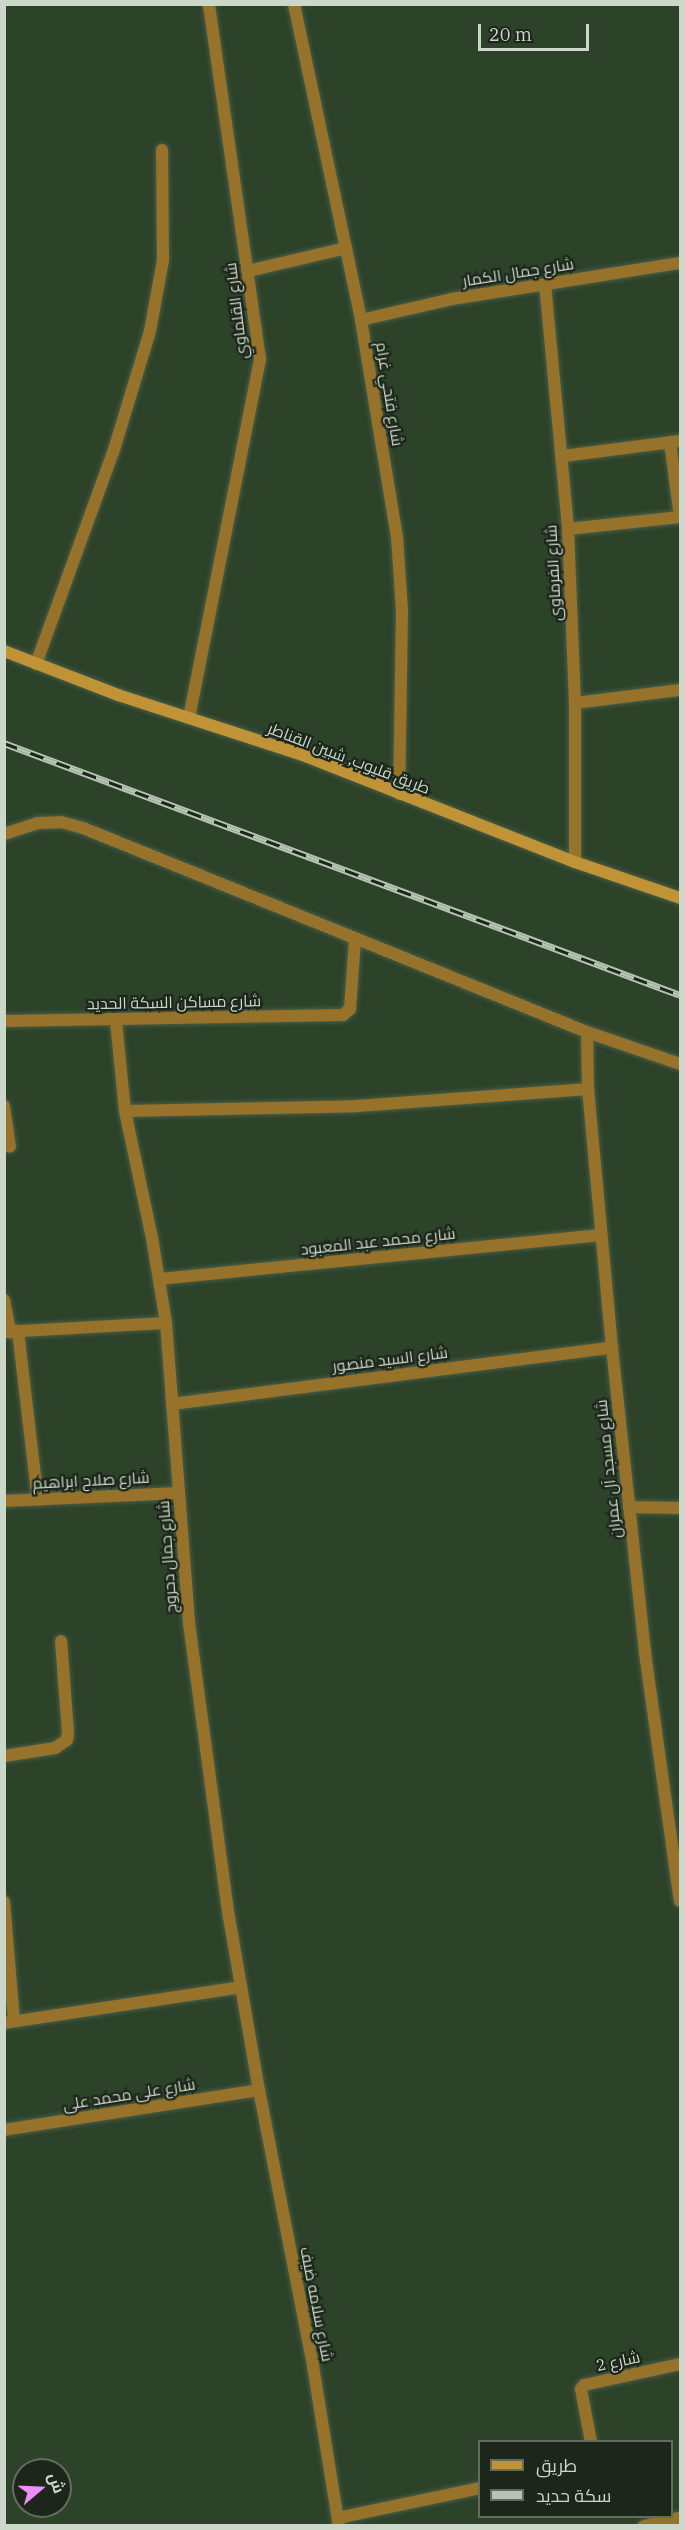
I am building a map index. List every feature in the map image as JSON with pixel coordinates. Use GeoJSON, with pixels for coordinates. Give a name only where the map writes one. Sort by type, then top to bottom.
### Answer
{"type":"FeatureCollection","features":[{"type":"Feature","properties":{"kind":"main road","name":"طريق قليوب, شبين القناطر"},"geometry":{"type":"LineString","coordinates":[[4,651],[189,718],[303,755],[575,862],[681,898]]}},
{"type":"Feature","properties":{"kind":"street","name":"شارع القلماوي"},"geometry":{"type":"LineString","coordinates":[[189,718],[260,359],[209,4]]}},
{"type":"Feature","properties":{"kind":"street","name":"شارع فتحي غرام"},"geometry":{"type":"LineString","coordinates":[[294,4],[361,320],[397,537],[402,610],[399,794]]}},
{"type":"Feature","properties":{"kind":"street"},"geometry":{"type":"LineString","coordinates":[[36,664],[113,453],[150,331],[163,260],[162,150]]}},
{"type":"Feature","properties":{"kind":"street"},"geometry":{"type":"LineString","coordinates":[[248,271],[345,248]]}},
{"type":"Feature","properties":{"kind":"street","name":"شارع جمال الكمار"},"geometry":{"type":"LineString","coordinates":[[361,320],[452,299],[681,262]]}},
{"type":"Feature","properties":{"kind":"street","name":"شارع الفرماوى"},"geometry":{"type":"LineString","coordinates":[[545,284],[568,529],[575,703],[575,862]]}},
{"type":"Feature","properties":{"kind":"street"},"geometry":{"type":"LineString","coordinates":[[562,456],[675,442],[681,517],[568,529]]}},
{"type":"Feature","properties":{"kind":"street"},"geometry":{"type":"LineString","coordinates":[[575,703],[681,690]]}},
{"type":"Feature","properties":{"kind":"street"},"geometry":{"type":"LineString","coordinates":[[8,832],[37,823],[61,822],[83,828],[587,1032],[681,1064]]}},
{"type":"Feature","properties":{"kind":"street","name":"شارع مساكن السكة الحديد"},"geometry":{"type":"LineString","coordinates":[[4,1021],[116,1021],[343,1015],[350,1009],[355,939]]}},
{"type":"Feature","properties":{"kind":"street","name":"شارع جمال دحروج"},"geometry":{"type":"LineString","coordinates":[[116,1021],[125,1111],[166,1323],[189,1623],[207,1768],[259,2090]]}},
{"type":"Feature","properties":{"kind":"street","name":"شارع مسجد آل عمران"},"geometry":{"type":"LineString","coordinates":[[587,1032],[588,1089],[600,1235],[629,1507],[645,1653],[681,1901]]}},
{"type":"Feature","properties":{"kind":"street"},"geometry":{"type":"LineString","coordinates":[[125,1111],[357,1106],[588,1089]]}},
{"type":"Feature","properties":{"kind":"street"},"geometry":{"type":"LineString","coordinates":[[4,1106],[10,1147]]}},
{"type":"Feature","properties":{"kind":"street","name":"شارع محمد عبد المعبود"},"geometry":{"type":"LineString","coordinates":[[159,1280],[600,1235]]}},
{"type":"Feature","properties":{"kind":"street"},"geometry":{"type":"LineString","coordinates":[[4,1300],[38,1500]]}},
{"type":"Feature","properties":{"kind":"street"},"geometry":{"type":"LineString","coordinates":[[11,1332],[166,1323]]}},
{"type":"Feature","properties":{"kind":"street","name":"شارع السيد منصور"},"geometry":{"type":"LineString","coordinates":[[172,1404],[612,1348]]}},
{"type":"Feature","properties":{"kind":"street","name":"شارع صلاح ابراهيم"},"geometry":{"type":"LineString","coordinates":[[4,1501],[179,1493]]}},
{"type":"Feature","properties":{"kind":"street"},"geometry":{"type":"LineString","coordinates":[[629,1507],[681,1508]]}},
{"type":"Feature","properties":{"kind":"street"},"geometry":{"type":"LineString","coordinates":[[4,1747],[5,1756],[55,1748],[67,1740],[61,1641]]}},
{"type":"Feature","properties":{"kind":"street"},"geometry":{"type":"LineString","coordinates":[[4,1902],[9,2022],[241,1987]]}},
{"type":"Feature","properties":{"kind":"street","name":"شارع على محمد على"},"geometry":{"type":"LineString","coordinates":[[4,2130],[259,2090]]}},
{"type":"Feature","properties":{"kind":"street","name":"شارع سلامه ضيف"},"geometry":{"type":"LineString","coordinates":[[259,2090],[313,2366],[338,2522]]}},
{"type":"Feature","properties":{"kind":"street","name":"شارع 2"},"geometry":{"type":"LineString","coordinates":[[591,2440],[581,2389],[584,2385],[681,2364]]}},
{"type":"Feature","properties":{"kind":"street"},"geometry":{"type":"LineString","coordinates":[[338,2522],[478,2488]]}},
{"type":"Feature","properties":{"kind":"street"},"geometry":{"type":"LineString","coordinates":[[644,2526],[681,2518]]}},
{"type":"Feature","properties":{"kind":"railway"},"geometry":{"type":"LineString","coordinates":[[4,743],[680,995]]}}]}
